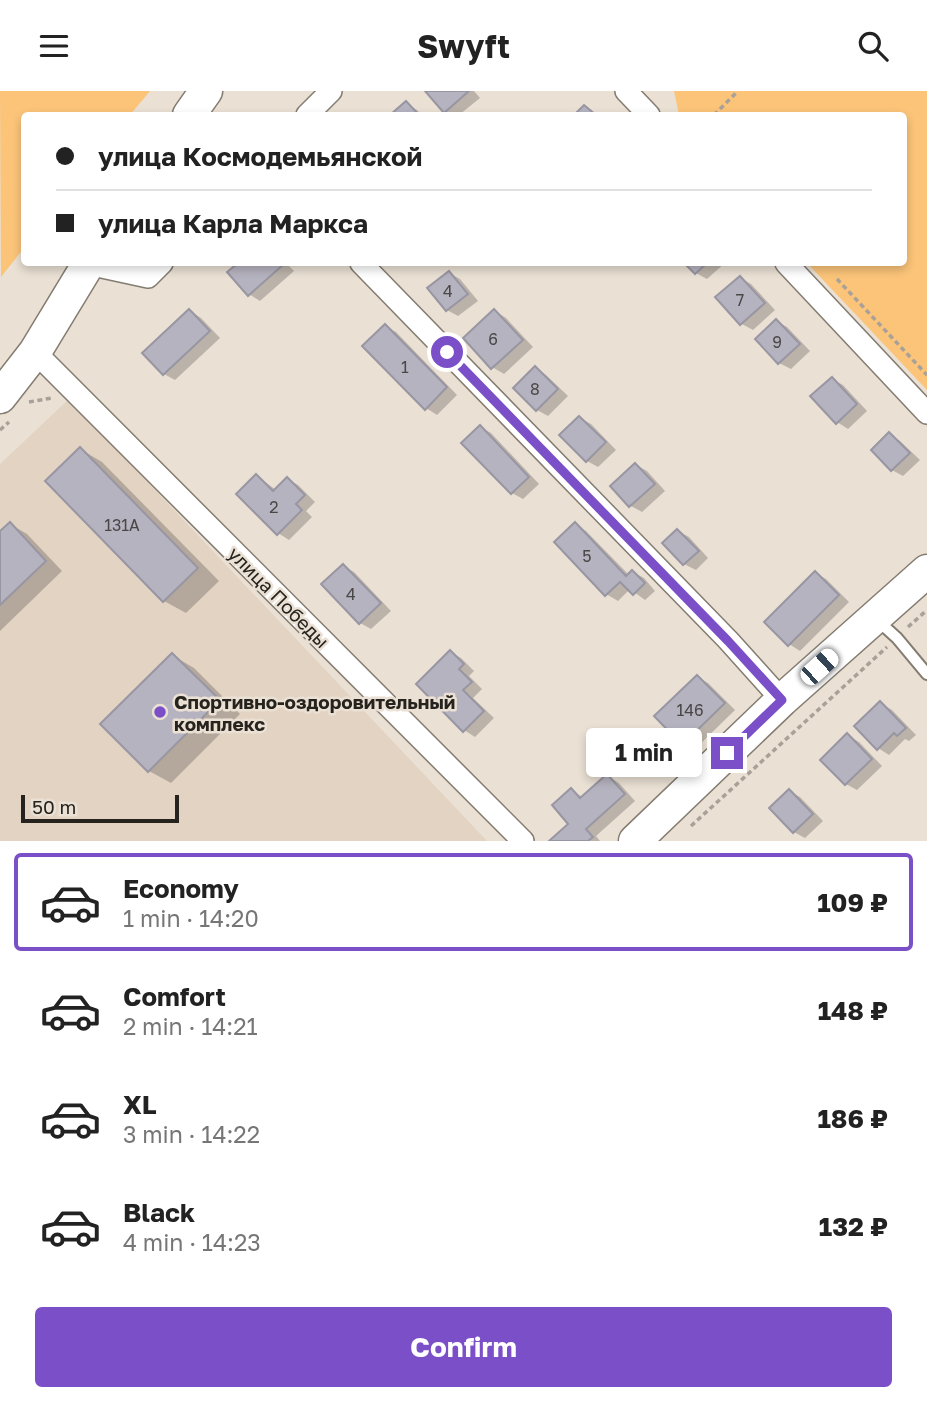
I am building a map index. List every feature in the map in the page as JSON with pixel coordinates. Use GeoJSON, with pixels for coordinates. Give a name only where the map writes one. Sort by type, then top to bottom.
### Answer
{"type":"FeatureCollection","features":[{"type":"Feature","properties":{"kind":"street"},"geometry":{"type":"LineString","coordinates":[[191,112],[206,91]]}},
{"type":"Feature","properties":{"kind":"street"},"geometry":{"type":"LineString","coordinates":[[310,112],[331,91]]}},
{"type":"Feature","properties":{"kind":"street"},"geometry":{"type":"LineString","coordinates":[[626,91],[646,112]]}},
{"type":"Feature","properties":{"kind":"street"},"geometry":{"type":"LineString","coordinates":[[13,407],[35,352],[87,266]]}},
{"type":"Feature","properties":{"kind":"street"},"geometry":{"type":"LineString","coordinates":[[102,266],[148,277],[159,266]]}},
{"type":"Feature","properties":{"kind":"street"},"geometry":{"type":"LineString","coordinates":[[364,266],[782,700]]}},
{"type":"Feature","properties":{"kind":"street"},"geometry":{"type":"LineString","coordinates":[[789,266],[927,413]]}},
{"type":"Feature","properties":{"kind":"street","name":"улица Победы"},"geometry":{"type":"LineString","coordinates":[[35,352],[523,841]]}},
{"type":"Feature","properties":{"kind":"street"},"geometry":{"type":"LineString","coordinates":[[635,841],[782,700],[886,627],[927,571]]}},
{"type":"Feature","properties":{"kind":"lane"},"geometry":{"type":"LineString","coordinates":[[886,627],[927,674]]}},
{"type":"Feature","properties":{"kind":"path"},"geometry":{"type":"LineString","coordinates":[[717,112],[738,91]]}},
{"type":"Feature","properties":{"kind":"path"},"geometry":{"type":"LineString","coordinates":[[837,279],[927,375]]}},
{"type":"Feature","properties":{"kind":"path"},"geometry":{"type":"LineString","coordinates":[[0,430],[13,407],[56,397],[67,385]]}},
{"type":"Feature","properties":{"kind":"path"},"geometry":{"type":"LineString","coordinates":[[685,832],[886,627],[927,610]]}},
{"type":"Feature","properties":{"kind":"shaded area"},"geometry":{"type":"Polygon","coordinates":[[[0,91],[150,91],[132,112],[21,112],[21,252],[1,277],[0,91]]]}},
{"type":"Feature","properties":{"kind":"shaded area"},"geometry":{"type":"Polygon","coordinates":[[[674,91],[927,91],[927,390],[810,266],[907,266],[907,112],[678,112],[674,91]]]}},
{"type":"Feature","properties":{"kind":"shaded area"},"geometry":{"type":"Polygon","coordinates":[[[69,399],[487,841],[0,841],[0,464],[69,399]]]}},
{"type":"Feature","properties":{"kind":"building"},"geometry":{"type":"Polygon","coordinates":[[[425,91],[469,91],[445,112],[425,91]]]}},
{"type":"Feature","properties":{"kind":"building"},"geometry":{"type":"Polygon","coordinates":[[[406,101],[416,112],[393,112],[406,101]]]}},
{"type":"Feature","properties":{"kind":"building"},"geometry":{"type":"Polygon","coordinates":[[[584,105],[592,112],[577,112],[584,105]]]}},
{"type":"Feature","properties":{"kind":"building"},"geometry":{"type":"Polygon","coordinates":[[[234,266],[282,266],[248,296],[227,272],[234,266]]]}},
{"type":"Feature","properties":{"kind":"building"},"geometry":{"type":"Polygon","coordinates":[[[687,266],[704,266],[695,274],[687,266]]]}},
{"type":"Feature","properties":{"kind":"building"},"geometry":{"type":"Polygon","coordinates":[[[449,271],[468,294],[446,311],[427,288],[449,271]]]}},
{"type":"Feature","properties":{"kind":"building"},"geometry":{"type":"Polygon","coordinates":[[[740,276],[765,303],[740,325],[715,297],[740,276]]]}},
{"type":"Feature","properties":{"kind":"building"},"geometry":{"type":"Polygon","coordinates":[[[189,309],[210,331],[163,375],[142,353],[189,309]]]}},
{"type":"Feature","properties":{"kind":"building"},"geometry":{"type":"Polygon","coordinates":[[[494,309],[523,340],[491,369],[463,338],[494,309]]]}},
{"type":"Feature","properties":{"kind":"building"},"geometry":{"type":"Polygon","coordinates":[[[776,319],[800,344],[778,364],[755,339],[776,319]]]}},
{"type":"Feature","properties":{"kind":"building"},"geometry":{"type":"Polygon","coordinates":[[[385,324],[447,387],[425,410],[362,346],[385,324]]]}},
{"type":"Feature","properties":{"kind":"building"},"geometry":{"type":"Polygon","coordinates":[[[535,366],[558,389],[536,411],[513,388],[535,366]]]}},
{"type":"Feature","properties":{"kind":"building"},"geometry":{"type":"Polygon","coordinates":[[[832,377],[857,404],[836,424],[810,396],[832,377]]]}},
{"type":"Feature","properties":{"kind":"building"},"geometry":{"type":"Polygon","coordinates":[[[579,416],[606,442],[586,462],[559,435],[579,416]]]}},
{"type":"Feature","properties":{"kind":"building"},"geometry":{"type":"Polygon","coordinates":[[[480,425],[529,477],[511,494],[461,443],[480,425]]]}},
{"type":"Feature","properties":{"kind":"building"},"geometry":{"type":"Polygon","coordinates":[[[889,432],[910,453],[891,471],[871,450],[889,432]]]}},
{"type":"Feature","properties":{"kind":"building"},"geometry":{"type":"Polygon","coordinates":[[[80,447],[198,568],[163,602],[45,481],[80,447]]]}},
{"type":"Feature","properties":{"kind":"building"},"geometry":{"type":"Polygon","coordinates":[[[635,463],[655,484],[629,507],[610,486],[635,463]]]}},
{"type":"Feature","properties":{"kind":"building"},"geometry":{"type":"Polygon","coordinates":[[[256,474],[273,491],[287,477],[305,495],[296,504],[302,510],[277,535],[236,494],[256,474]]]}},
{"type":"Feature","properties":{"kind":"building"},"geometry":{"type":"Polygon","coordinates":[[[10,522],[46,561],[0,605],[0,531],[10,522]]]}},
{"type":"Feature","properties":{"kind":"building"},"geometry":{"type":"Polygon","coordinates":[[[575,522],[626,576],[632,570],[645,583],[633,595],[620,582],[605,596],[554,542],[575,522]]]}},
{"type":"Feature","properties":{"kind":"building"},"geometry":{"type":"Polygon","coordinates":[[[677,529],[699,551],[683,565],[662,543],[677,529]]]}},
{"type":"Feature","properties":{"kind":"building"},"geometry":{"type":"Polygon","coordinates":[[[343,564],[381,603],[359,624],[321,584],[343,564]]]}},
{"type":"Feature","properties":{"kind":"building"},"geometry":{"type":"Polygon","coordinates":[[[815,571],[839,595],[788,646],[764,622],[815,571]]]}},
{"type":"Feature","properties":{"kind":"building"},"geometry":{"type":"Polygon","coordinates":[[[450,650],[464,664],[459,669],[472,682],[463,690],[484,711],[463,732],[416,684],[450,650]]]}},
{"type":"Feature","properties":{"kind":"building","name":"Спортивно-оздоровительный комплекс"},"geometry":{"type":"Polygon","coordinates":[[[172,653],[220,700],[148,772],[100,724],[172,653]]]}},
{"type":"Feature","properties":{"kind":"building"},"geometry":{"type":"Polygon","coordinates":[[[697,675],[725,703],[682,745],[654,716],[697,675]]]}},
{"type":"Feature","properties":{"kind":"building"},"geometry":{"type":"Polygon","coordinates":[[[880,701],[906,728],[897,736],[894,733],[877,750],[854,726],[880,701]]]}},
{"type":"Feature","properties":{"kind":"building"},"geometry":{"type":"Polygon","coordinates":[[[847,733],[872,759],[845,785],[820,760],[847,733]]]}},
{"type":"Feature","properties":{"kind":"building"},"geometry":{"type":"Polygon","coordinates":[[[607,774],[625,794],[586,829],[593,837],[588,841],[549,841],[568,824],[552,805],[571,788],[580,798],[607,774]]]}},
{"type":"Feature","properties":{"kind":"building"},"geometry":{"type":"Polygon","coordinates":[[[789,789],[813,814],[793,833],[769,808],[789,789]]]}},
{"type":"Feature","properties":{"kind":"place","name":"Спортивно-оздоровительный комплекс"},"geometry":{"type":"Point","coordinates":[160,712]}},
{"type":"Feature","properties":{"kind":"route"},"geometry":{"type":"LineString","coordinates":[[447,352],[782,700],[727,753]]}}]}
